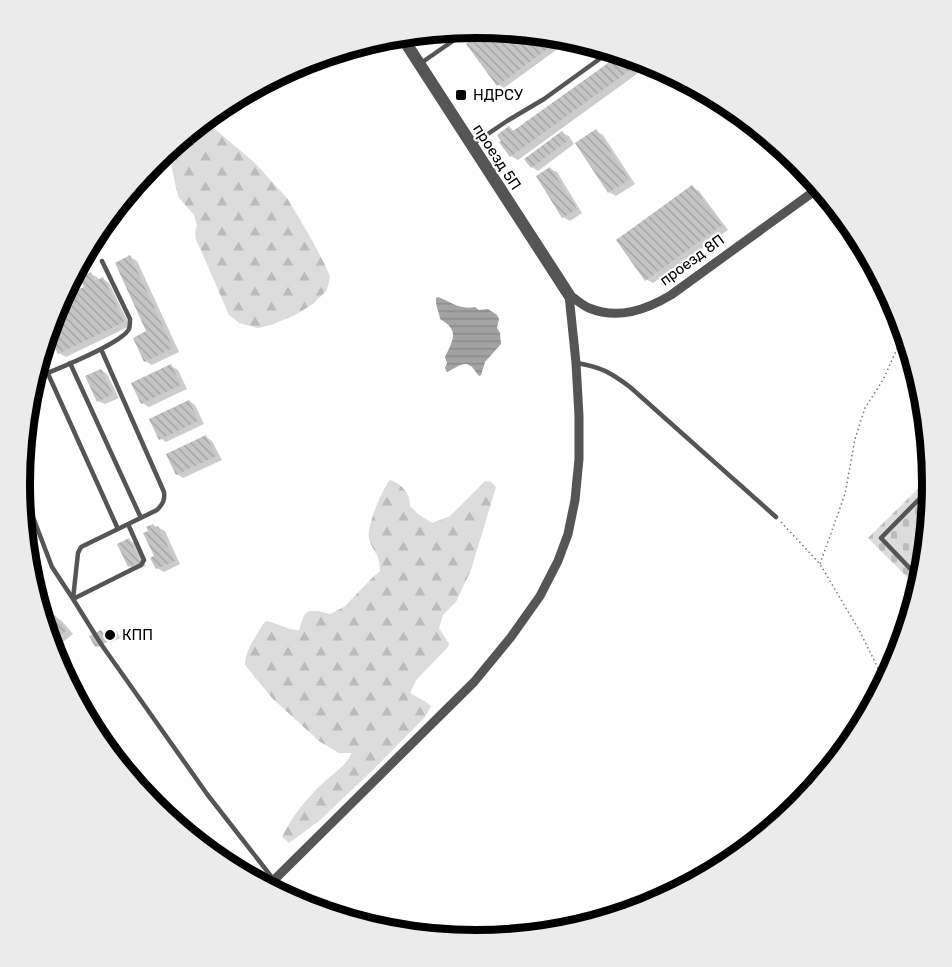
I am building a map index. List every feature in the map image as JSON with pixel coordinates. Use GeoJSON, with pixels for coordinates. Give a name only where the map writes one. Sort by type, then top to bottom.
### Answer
{"type":"FeatureCollection","features":[{"type":"Feature","properties":{"kind":"street","name":"проезд 5П"},"geometry":{"type":"LineString","coordinates":[[406,43],[569,295]]}},
{"type":"Feature","properties":{"kind":"street","name":"проезд 8П"},"geometry":{"type":"LineString","coordinates":[[569,295],[588,308],[603,312],[636,311],[655,305],[813,191]]}},
{"type":"Feature","properties":{"kind":"street"},"geometry":{"type":"LineString","coordinates":[[274,881],[474,682],[511,637],[540,596],[558,561],[568,534],[575,500],[579,459],[576,363],[569,295]]}},
{"type":"Feature","properties":{"kind":"lane"},"geometry":{"type":"LineString","coordinates":[[419,64],[457,38]]}},
{"type":"Feature","properties":{"kind":"lane"},"geometry":{"type":"LineString","coordinates":[[472,145],[544,99],[603,56]]}},
{"type":"Feature","properties":{"kind":"lane"},"geometry":{"type":"LineString","coordinates":[[48,373],[101,349],[128,331],[130,327],[130,319],[102,261]]}},
{"type":"Feature","properties":{"kind":"lane"},"geometry":{"type":"LineString","coordinates":[[73,599],[78,553],[81,547],[158,510],[165,499],[164,492],[101,349]]}},
{"type":"Feature","properties":{"kind":"lane"},"geometry":{"type":"LineString","coordinates":[[70,363],[141,518]]}},
{"type":"Feature","properties":{"kind":"lane"},"geometry":{"type":"LineString","coordinates":[[576,363],[598,367],[613,374],[630,387],[776,517]]}},
{"type":"Feature","properties":{"kind":"lane"},"geometry":{"type":"LineString","coordinates":[[45,367],[118,529]]}},
{"type":"Feature","properties":{"kind":"lane"},"geometry":{"type":"LineString","coordinates":[[913,571],[881,538],[921,500]]}},
{"type":"Feature","properties":{"kind":"lane"},"geometry":{"type":"LineString","coordinates":[[31,512],[52,567],[101,644],[266,877]]}},
{"type":"Feature","properties":{"kind":"lane"},"geometry":{"type":"LineString","coordinates":[[73,599],[141,565],[144,560],[128,524]]}},
{"type":"Feature","properties":{"kind":"path"},"geometry":{"type":"LineString","coordinates":[[820,564],[845,494],[855,439],[865,408],[883,380],[899,343]]}},
{"type":"Feature","properties":{"kind":"path"},"geometry":{"type":"LineString","coordinates":[[776,517],[820,564],[859,630],[880,672]]}},
{"type":"Feature","properties":{"kind":"green space"},"geometry":{"type":"Polygon","coordinates":[[[210,126],[217,131],[254,162],[287,198],[326,267],[330,277],[327,290],[313,304],[271,325],[258,328],[239,323],[229,315],[196,240],[197,225],[194,215],[179,198],[172,158],[182,148],[210,126]]]}},
{"type":"Feature","properties":{"kind":"green space"},"geometry":{"type":"Polygon","coordinates":[[[390,480],[404,490],[409,497],[410,506],[432,523],[450,516],[485,481],[491,482],[496,487],[471,570],[456,602],[443,615],[439,628],[449,644],[448,647],[417,679],[410,693],[431,706],[425,717],[319,821],[289,843],[282,837],[295,815],[352,753],[339,753],[319,741],[272,698],[245,665],[247,654],[266,621],[299,630],[304,615],[309,611],[330,614],[344,607],[380,571],[379,561],[369,534],[375,509],[390,480]]]}},
{"type":"Feature","properties":{"kind":"green space"},"geometry":{"type":"Polygon","coordinates":[[[922,485],[918,542],[911,581],[868,538],[922,485]]]}},
{"type":"Feature","properties":{"kind":"shaded area"},"geometry":{"type":"Polygon","coordinates":[[[438,297],[460,306],[475,307],[479,310],[488,309],[497,315],[501,344],[485,362],[481,375],[479,376],[472,367],[466,364],[447,372],[445,357],[453,335],[450,327],[440,319],[436,303],[438,297]]]}},
{"type":"Feature","properties":{"kind":"building"},"geometry":{"type":"Polygon","coordinates":[[[474,38],[505,38],[554,44],[497,86],[466,44],[474,38]]]}},
{"type":"Feature","properties":{"kind":"building"},"geometry":{"type":"Polygon","coordinates":[[[613,59],[635,67],[510,157],[499,142],[501,141],[497,135],[509,126],[513,131],[613,59]]]}},
{"type":"Feature","properties":{"kind":"building"},"geometry":{"type":"Polygon","coordinates":[[[596,129],[629,180],[608,193],[575,143],[596,129]]]}},
{"type":"Feature","properties":{"kind":"building"},"geometry":{"type":"Polygon","coordinates":[[[562,131],[569,140],[531,168],[524,159],[562,131]]]}},
{"type":"Feature","properties":{"kind":"building"},"geometry":{"type":"Polygon","coordinates":[[[550,167],[577,209],[562,218],[536,176],[550,167]]]}},
{"type":"Feature","properties":{"kind":"building"},"geometry":{"type":"Polygon","coordinates":[[[692,185],[722,225],[645,281],[616,240],[692,185]]]}},
{"type":"Feature","properties":{"kind":"building"},"geometry":{"type":"Polygon","coordinates":[[[130,255],[173,348],[144,362],[133,338],[146,331],[115,263],[130,255]]]}},
{"type":"Feature","properties":{"kind":"building"},"geometry":{"type":"Polygon","coordinates":[[[91,272],[95,281],[103,277],[124,322],[58,354],[53,344],[73,292],[84,287],[80,279],[91,272]]]}},
{"type":"Feature","properties":{"kind":"building"},"geometry":{"type":"Polygon","coordinates":[[[171,364],[181,385],[141,404],[131,383],[171,364]]]}},
{"type":"Feature","properties":{"kind":"building"},"geometry":{"type":"Polygon","coordinates":[[[101,369],[113,394],[97,402],[85,376],[101,369]]]}},
{"type":"Feature","properties":{"kind":"building"},"geometry":{"type":"Polygon","coordinates":[[[189,400],[198,421],[159,440],[149,419],[189,400]]]}},
{"type":"Feature","properties":{"kind":"building"},"geometry":{"type":"Polygon","coordinates":[[[206,435],[216,456],[176,475],[166,454],[206,435]]]}},
{"type":"Feature","properties":{"kind":"building"},"geometry":{"type":"Polygon","coordinates":[[[153,524],[155,528],[158,526],[175,561],[156,569],[150,558],[154,556],[143,533],[148,531],[146,527],[153,524]]]}},
{"type":"Feature","properties":{"kind":"building"},"geometry":{"type":"Polygon","coordinates":[[[129,538],[140,562],[128,567],[117,544],[129,538]]]}},
{"type":"Feature","properties":{"kind":"building"},"geometry":{"type":"Polygon","coordinates":[[[55,615],[67,630],[58,638],[54,627],[51,618],[55,615]]]}},
{"type":"Feature","properties":{"kind":"building"},"geometry":{"type":"Polygon","coordinates":[[[113,628],[117,636],[95,647],[89,636],[101,630],[103,633],[113,628]]]}},
{"type":"Feature","properties":{"kind":"place","name":"НДРСУ"},"geometry":{"type":"Point","coordinates":[461,95]}},
{"type":"Feature","properties":{"kind":"place","name":"КПП"},"geometry":{"type":"Point","coordinates":[110,635]}}]}
